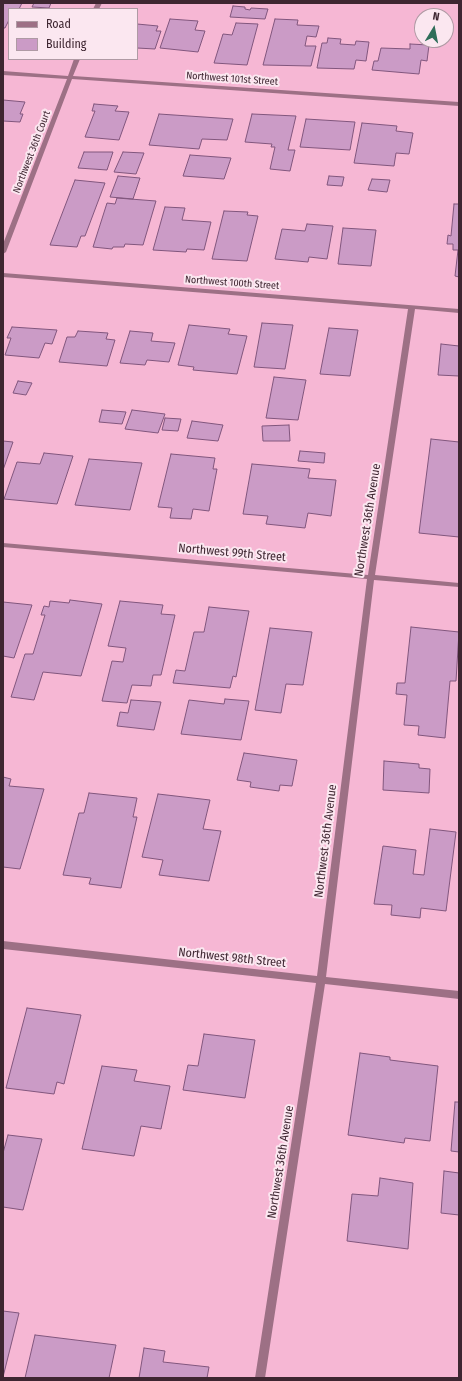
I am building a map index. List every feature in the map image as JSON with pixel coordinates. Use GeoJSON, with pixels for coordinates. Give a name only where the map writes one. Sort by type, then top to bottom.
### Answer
{"type":"FeatureCollection","features":[{"type":"Feature","properties":{"kind":"street","name":"Northwest 36th Court"},"geometry":{"type":"LineString","coordinates":[[3,252],[77,60]]}},
{"type":"Feature","properties":{"kind":"street","name":"Northwest 101st Street"},"geometry":{"type":"LineString","coordinates":[[3,73],[71,76],[459,104]]}},
{"type":"Feature","properties":{"kind":"street","name":"Northwest 100th Street"},"geometry":{"type":"LineString","coordinates":[[3,275],[459,310]]}},
{"type":"Feature","properties":{"kind":"street","name":"Northwest 36th Avenue"},"geometry":{"type":"LineString","coordinates":[[260,1378],[321,980],[371,577],[412,307]]}},
{"type":"Feature","properties":{"kind":"street","name":"Northwest 99th Street"},"geometry":{"type":"LineString","coordinates":[[3,545],[459,585]]}},
{"type":"Feature","properties":{"kind":"street","name":"Northwest 98th Street"},"geometry":{"type":"LineString","coordinates":[[3,945],[459,995]]}},
{"type":"Feature","properties":{"kind":"building"},"geometry":{"type":"Polygon","coordinates":[[[3,3],[22,3],[20,8],[8,8],[8,22],[5,28],[3,28],[3,3]]]}},
{"type":"Feature","properties":{"kind":"building"},"geometry":{"type":"Polygon","coordinates":[[[34,3],[51,3],[49,8],[32,7],[34,3]]]}},
{"type":"Feature","properties":{"kind":"building"},"geometry":{"type":"Polygon","coordinates":[[[233,6],[245,7],[245,9],[250,10],[251,8],[268,9],[265,19],[230,17],[233,6]]]}},
{"type":"Feature","properties":{"kind":"building"},"geometry":{"type":"Polygon","coordinates":[[[170,19],[198,21],[195,30],[205,31],[198,52],[160,48],[170,19]]]}},
{"type":"Feature","properties":{"kind":"building"},"geometry":{"type":"Polygon","coordinates":[[[275,19],[298,20],[297,25],[319,26],[316,37],[307,36],[305,46],[316,46],[311,66],[263,65],[275,19]]]}},
{"type":"Feature","properties":{"kind":"building"},"geometry":{"type":"Polygon","coordinates":[[[236,23],[258,24],[247,65],[214,63],[223,34],[232,35],[236,23]]]}},
{"type":"Feature","properties":{"kind":"building"},"geometry":{"type":"Polygon","coordinates":[[[138,24],[158,26],[156,31],[161,31],[155,49],[138,48],[138,24]]]}},
{"type":"Feature","properties":{"kind":"building"},"geometry":{"type":"Polygon","coordinates":[[[328,38],[341,39],[340,44],[355,45],[356,41],[369,42],[366,61],[356,60],[354,69],[317,68],[322,43],[327,43],[328,38]]]}},
{"type":"Feature","properties":{"kind":"building"},"geometry":{"type":"Polygon","coordinates":[[[410,44],[414,44],[414,48],[429,48],[427,61],[421,60],[419,74],[372,70],[374,61],[378,61],[381,48],[410,49],[410,44]]]}},
{"type":"Feature","properties":{"kind":"building"},"geometry":{"type":"Polygon","coordinates":[[[3,100],[25,102],[20,114],[23,114],[20,122],[3,121],[3,100]]]}},
{"type":"Feature","properties":{"kind":"building"},"geometry":{"type":"Polygon","coordinates":[[[94,104],[118,106],[115,111],[129,112],[119,140],[85,137],[95,111],[92,111],[94,104]]]}},
{"type":"Feature","properties":{"kind":"building"},"geometry":{"type":"Polygon","coordinates":[[[159,114],[233,119],[227,140],[202,139],[199,149],[149,145],[159,114]]]}},
{"type":"Feature","properties":{"kind":"building"},"geometry":{"type":"Polygon","coordinates":[[[252,114],[296,116],[288,150],[295,150],[290,171],[270,169],[275,147],[271,147],[272,144],[245,142],[252,114]]]}},
{"type":"Feature","properties":{"kind":"building"},"geometry":{"type":"Polygon","coordinates":[[[306,119],[355,122],[350,150],[300,147],[306,119]]]}},
{"type":"Feature","properties":{"kind":"building"},"geometry":{"type":"Polygon","coordinates":[[[362,123],[397,126],[396,131],[413,133],[409,154],[396,153],[394,166],[354,163],[362,123]]]}},
{"type":"Feature","properties":{"kind":"building"},"geometry":{"type":"Polygon","coordinates":[[[84,152],[113,152],[107,170],[78,168],[84,152]]]}},
{"type":"Feature","properties":{"kind":"building"},"geometry":{"type":"Polygon","coordinates":[[[123,152],[144,153],[136,174],[114,172],[123,152]]]}},
{"type":"Feature","properties":{"kind":"building"},"geometry":{"type":"Polygon","coordinates":[[[190,155],[231,158],[224,179],[183,176],[190,155]]]}},
{"type":"Feature","properties":{"kind":"building"},"geometry":{"type":"Polygon","coordinates":[[[118,176],[140,178],[133,199],[110,197],[118,176]]]}},
{"type":"Feature","properties":{"kind":"building"},"geometry":{"type":"Polygon","coordinates":[[[329,176],[344,177],[342,186],[327,185],[329,176]]]}},
{"type":"Feature","properties":{"kind":"building"},"geometry":{"type":"Polygon","coordinates":[[[372,179],[390,180],[387,192],[368,190],[372,179]]]}},
{"type":"Feature","properties":{"kind":"building"},"geometry":{"type":"Polygon","coordinates":[[[75,180],[105,183],[85,236],[81,236],[77,247],[50,245],[75,180]]]}},
{"type":"Feature","properties":{"kind":"building"},"geometry":{"type":"Polygon","coordinates":[[[117,198],[156,201],[143,245],[125,244],[124,247],[113,247],[112,249],[93,247],[107,203],[115,204],[117,198]]]}},
{"type":"Feature","properties":{"kind":"building"},"geometry":{"type":"Polygon","coordinates":[[[454,204],[459,204],[459,277],[455,276],[458,250],[453,250],[453,244],[447,244],[448,235],[451,236],[454,204]]]}},
{"type":"Feature","properties":{"kind":"building"},"geometry":{"type":"Polygon","coordinates":[[[165,207],[185,208],[182,220],[211,222],[204,250],[187,249],[186,252],[153,250],[165,207]]]}},
{"type":"Feature","properties":{"kind":"building"},"geometry":{"type":"Polygon","coordinates":[[[224,211],[248,212],[247,215],[258,216],[247,261],[212,259],[224,211]]]}},
{"type":"Feature","properties":{"kind":"building"},"geometry":{"type":"Polygon","coordinates":[[[307,224],[333,226],[327,259],[309,257],[308,262],[275,259],[282,229],[305,231],[307,224]]]}},
{"type":"Feature","properties":{"kind":"building"},"geometry":{"type":"Polygon","coordinates":[[[343,228],[376,230],[371,266],[338,264],[343,228]]]}},
{"type":"Feature","properties":{"kind":"building"},"geometry":{"type":"Polygon","coordinates":[[[262,323],[293,325],[285,369],[254,367],[262,323]]]}},
{"type":"Feature","properties":{"kind":"building"},"geometry":{"type":"Polygon","coordinates":[[[189,325],[230,329],[228,334],[247,336],[237,374],[193,370],[194,367],[178,365],[189,325]]]}},
{"type":"Feature","properties":{"kind":"building"},"geometry":{"type":"Polygon","coordinates":[[[12,327],[57,330],[52,344],[45,343],[39,358],[5,355],[11,338],[7,338],[12,327]]]}},
{"type":"Feature","properties":{"kind":"building"},"geometry":{"type":"Polygon","coordinates":[[[329,328],[358,330],[350,376],[320,374],[329,328]]]}},
{"type":"Feature","properties":{"kind":"building"},"geometry":{"type":"Polygon","coordinates":[[[78,331],[108,333],[106,339],[115,340],[107,366],[59,362],[67,337],[75,337],[78,331]]]}},
{"type":"Feature","properties":{"kind":"building"},"geometry":{"type":"Polygon","coordinates":[[[130,331],[153,333],[151,341],[175,343],[169,362],[147,360],[145,365],[120,363],[130,331]]]}},
{"type":"Feature","properties":{"kind":"building"},"geometry":{"type":"Polygon","coordinates":[[[441,344],[459,346],[459,376],[438,375],[441,344]]]}},
{"type":"Feature","properties":{"kind":"building"},"geometry":{"type":"Polygon","coordinates":[[[274,377],[306,380],[298,420],[266,418],[274,377]]]}},
{"type":"Feature","properties":{"kind":"building"},"geometry":{"type":"Polygon","coordinates":[[[18,381],[32,383],[26,395],[13,393],[18,381]]]}},
{"type":"Feature","properties":{"kind":"building"},"geometry":{"type":"Polygon","coordinates":[[[102,410],[126,412],[122,424],[99,422],[102,410]]]}},
{"type":"Feature","properties":{"kind":"building"},"geometry":{"type":"Polygon","coordinates":[[[132,410],[165,414],[158,433],[125,429],[132,410]]]}},
{"type":"Feature","properties":{"kind":"building"},"geometry":{"type":"Polygon","coordinates":[[[165,418],[181,419],[178,431],[162,430],[165,418]]]}},
{"type":"Feature","properties":{"kind":"building"},"geometry":{"type":"Polygon","coordinates":[[[192,421],[223,425],[218,441],[187,438],[192,421]]]}},
{"type":"Feature","properties":{"kind":"building"},"geometry":{"type":"Polygon","coordinates":[[[289,425],[290,441],[263,441],[262,426],[289,425]]]}},
{"type":"Feature","properties":{"kind":"building"},"geometry":{"type":"Polygon","coordinates":[[[431,439],[459,442],[459,537],[419,533],[431,439]]]}},
{"type":"Feature","properties":{"kind":"building"},"geometry":{"type":"Polygon","coordinates":[[[3,441],[13,442],[3,470],[3,441]]]}},
{"type":"Feature","properties":{"kind":"building"},"geometry":{"type":"Polygon","coordinates":[[[300,451],[325,453],[324,463],[298,461],[300,451]]]}},
{"type":"Feature","properties":{"kind":"building"},"geometry":{"type":"Polygon","coordinates":[[[44,453],[73,456],[57,504],[4,499],[17,462],[40,464],[44,453]]]}},
{"type":"Feature","properties":{"kind":"building"},"geometry":{"type":"Polygon","coordinates":[[[171,454],[215,458],[213,469],[217,469],[209,511],[193,509],[191,519],[170,518],[172,508],[158,507],[171,454]]]}},
{"type":"Feature","properties":{"kind":"building"},"geometry":{"type":"Polygon","coordinates":[[[89,459],[142,463],[130,510],[75,505],[89,459]]]}},
{"type":"Feature","properties":{"kind":"building"},"geometry":{"type":"Polygon","coordinates":[[[252,464],[310,469],[308,478],[336,480],[331,516],[308,513],[305,528],[266,524],[268,516],[243,514],[252,464]]]}},
{"type":"Feature","properties":{"kind":"building"},"geometry":{"type":"Polygon","coordinates":[[[70,600],[102,604],[81,676],[43,672],[34,700],[11,697],[25,654],[33,654],[45,615],[41,615],[44,606],[49,607],[50,601],[69,603],[70,600]]]}},
{"type":"Feature","properties":{"kind":"building"},"geometry":{"type":"Polygon","coordinates":[[[120,601],[163,605],[161,614],[175,615],[161,675],[153,675],[151,686],[132,685],[127,703],[102,701],[112,661],[123,662],[126,648],[108,646],[120,601]]]}},
{"type":"Feature","properties":{"kind":"building"},"geometry":{"type":"Polygon","coordinates":[[[3,602],[32,605],[14,658],[3,656],[3,602]]]}},
{"type":"Feature","properties":{"kind":"building"},"geometry":{"type":"Polygon","coordinates":[[[209,607],[249,611],[236,677],[233,676],[230,688],[173,683],[176,670],[185,671],[194,632],[204,632],[209,607]]]}},
{"type":"Feature","properties":{"kind":"building"},"geometry":{"type":"Polygon","coordinates":[[[411,627],[459,632],[456,681],[450,681],[445,738],[418,735],[419,726],[404,725],[407,695],[396,694],[397,683],[405,683],[411,627]]]}},
{"type":"Feature","properties":{"kind":"building"},"geometry":{"type":"Polygon","coordinates":[[[270,628],[312,632],[303,685],[286,684],[281,713],[255,710],[270,628]]]}},
{"type":"Feature","properties":{"kind":"building"},"geometry":{"type":"Polygon","coordinates":[[[225,699],[249,701],[241,740],[181,734],[189,700],[224,704],[225,699]]]}},
{"type":"Feature","properties":{"kind":"building"},"geometry":{"type":"Polygon","coordinates":[[[131,700],[161,702],[154,730],[117,726],[120,712],[128,713],[131,700]]]}},
{"type":"Feature","properties":{"kind":"building"},"geometry":{"type":"Polygon","coordinates":[[[244,753],[297,760],[292,786],[280,785],[279,791],[250,787],[251,782],[237,780],[244,753]]]}},
{"type":"Feature","properties":{"kind":"building"},"geometry":{"type":"Polygon","coordinates":[[[384,761],[419,764],[419,768],[430,769],[429,793],[383,790],[384,761]]]}},
{"type":"Feature","properties":{"kind":"building"},"geometry":{"type":"Polygon","coordinates":[[[3,777],[11,779],[9,786],[44,789],[20,869],[3,867],[3,777]]]}},
{"type":"Feature","properties":{"kind":"building"},"geometry":{"type":"Polygon","coordinates":[[[89,793],[137,798],[133,817],[137,817],[121,888],[89,884],[91,878],[63,875],[79,813],[84,813],[89,793]]]}},
{"type":"Feature","properties":{"kind":"building"},"geometry":{"type":"Polygon","coordinates":[[[158,794],[210,800],[203,829],[221,831],[209,881],[159,875],[163,860],[142,857],[158,794]]]}},
{"type":"Feature","properties":{"kind":"building"},"geometry":{"type":"Polygon","coordinates":[[[430,829],[456,832],[446,911],[421,908],[420,918],[391,915],[392,905],[374,904],[383,846],[416,850],[413,874],[424,875],[430,829]]]}},
{"type":"Feature","properties":{"kind":"building"},"geometry":{"type":"Polygon","coordinates":[[[27,1008],[81,1015],[64,1084],[57,1082],[54,1094],[6,1088],[27,1008]]]}},
{"type":"Feature","properties":{"kind":"building"},"geometry":{"type":"Polygon","coordinates":[[[204,1034],[255,1040],[245,1098],[183,1090],[188,1065],[198,1066],[204,1034]]]}},
{"type":"Feature","properties":{"kind":"building"},"geometry":{"type":"Polygon","coordinates":[[[360,1053],[390,1057],[390,1060],[438,1066],[430,1141],[405,1138],[404,1143],[348,1135],[360,1053]]]}},
{"type":"Feature","properties":{"kind":"building"},"geometry":{"type":"Polygon","coordinates":[[[102,1066],[137,1070],[134,1081],[170,1086],[161,1129],[141,1126],[134,1156],[82,1149],[102,1066]]]}},
{"type":"Feature","properties":{"kind":"building"},"geometry":{"type":"Polygon","coordinates":[[[455,1102],[459,1102],[459,1152],[451,1151],[455,1102]]]}},
{"type":"Feature","properties":{"kind":"building"},"geometry":{"type":"Polygon","coordinates":[[[8,1135],[42,1139],[23,1210],[3,1207],[3,1153],[8,1135]]]}},
{"type":"Feature","properties":{"kind":"building"},"geometry":{"type":"Polygon","coordinates":[[[444,1171],[459,1173],[459,1215],[441,1213],[444,1171]]]}},
{"type":"Feature","properties":{"kind":"building"},"geometry":{"type":"Polygon","coordinates":[[[380,1178],[413,1183],[408,1249],[347,1241],[352,1194],[378,1196],[380,1178]]]}},
{"type":"Feature","properties":{"kind":"building"},"geometry":{"type":"Polygon","coordinates":[[[3,1311],[19,1313],[3,1377],[3,1311]]]}},
{"type":"Feature","properties":{"kind":"building"},"geometry":{"type":"Polygon","coordinates":[[[35,1335],[116,1345],[109,1378],[25,1378],[35,1335]]]}},
{"type":"Feature","properties":{"kind":"building"},"geometry":{"type":"Polygon","coordinates":[[[144,1348],[165,1351],[163,1362],[209,1367],[207,1378],[139,1378],[144,1348]]]}}]}
